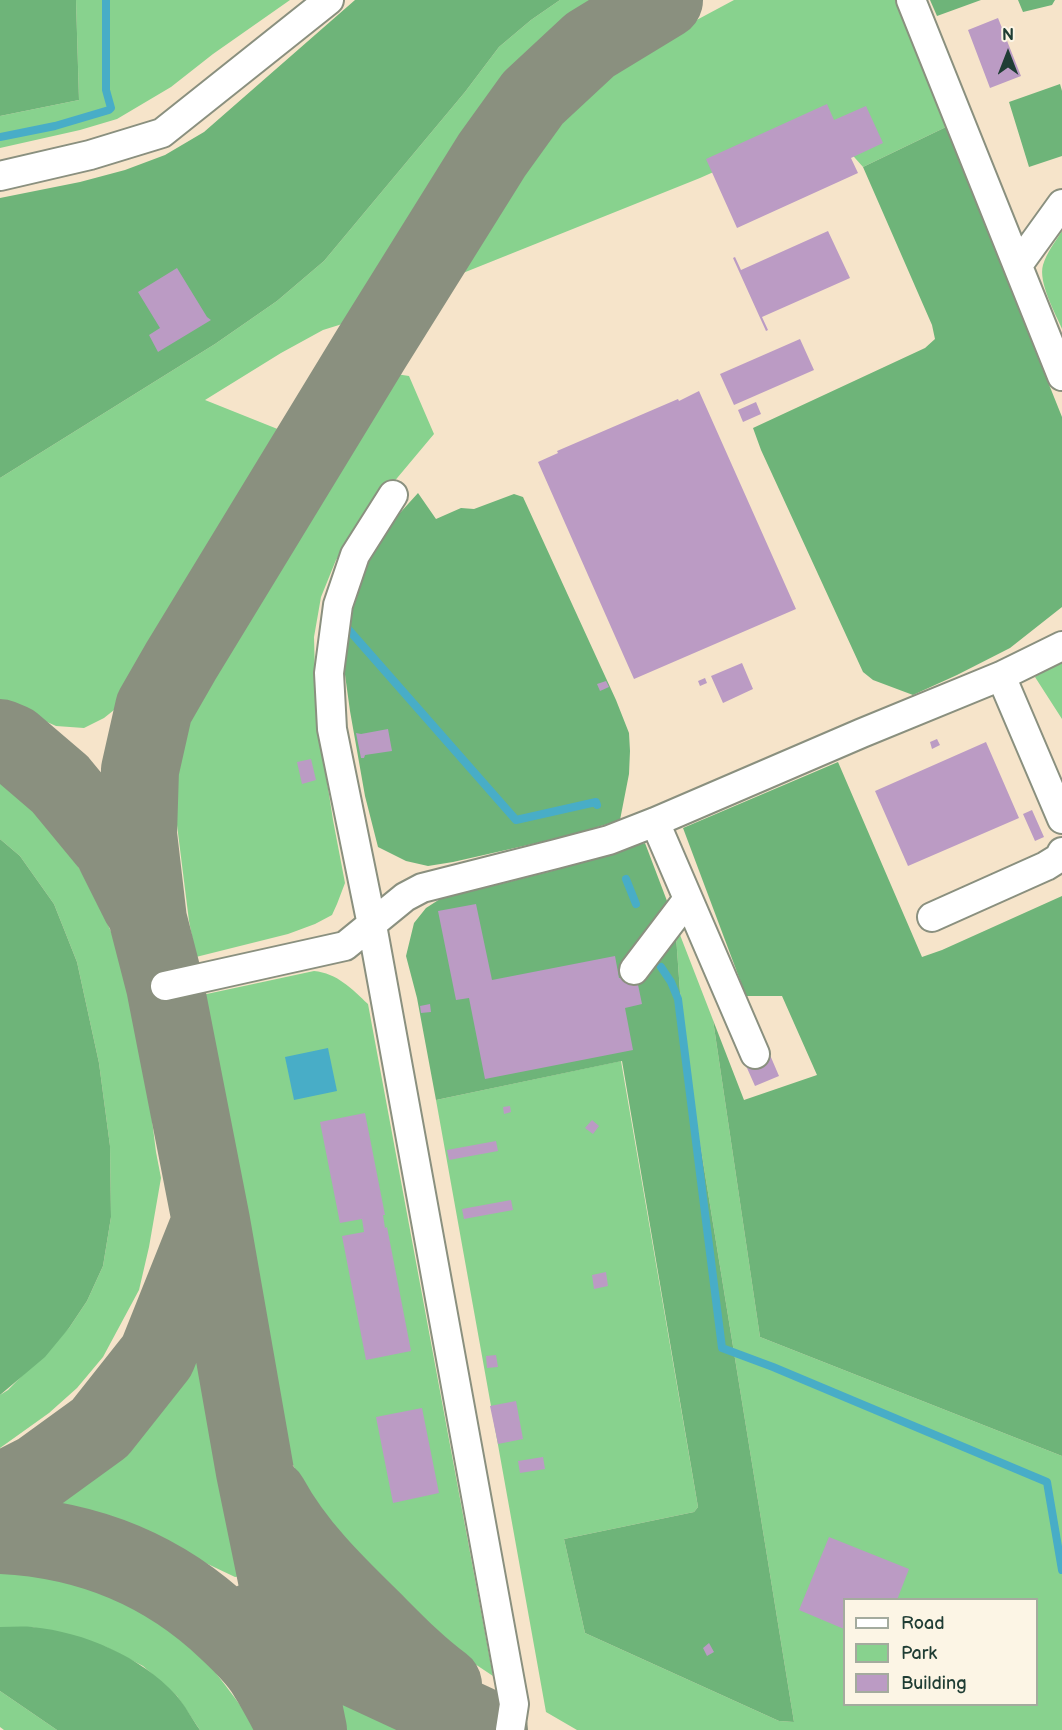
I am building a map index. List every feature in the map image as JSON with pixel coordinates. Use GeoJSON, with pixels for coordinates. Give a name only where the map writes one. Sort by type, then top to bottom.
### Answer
{"type":"FeatureCollection","features":[{"type":"Feature","properties":{"kind":"lane"},"geometry":{"type":"LineString","coordinates":[[0,176],[162,134],[329,0]]}},
{"type":"Feature","properties":{"kind":"lane"},"geometry":{"type":"LineString","coordinates":[[911,0],[1062,376]]}},
{"type":"Feature","properties":{"kind":"lane"},"geometry":{"type":"LineString","coordinates":[[1018,265],[1062,204]]}},
{"type":"Feature","properties":{"kind":"lane"},"geometry":{"type":"LineString","coordinates":[[393,495],[355,555],[338,604],[329,673],[332,729],[372,925],[514,1704],[510,1730]]}},
{"type":"Feature","properties":{"kind":"lane"},"geometry":{"type":"LineString","coordinates":[[165,986],[345,946],[405,897],[422,888],[609,840],[1001,676],[1062,646]]}},
{"type":"Feature","properties":{"kind":"lane"},"geometry":{"type":"LineString","coordinates":[[1001,676],[1062,819]]}},
{"type":"Feature","properties":{"kind":"lane"},"geometry":{"type":"LineString","coordinates":[[655,822],[756,1054]]}},
{"type":"Feature","properties":{"kind":"lane"},"geometry":{"type":"LineString","coordinates":[[932,917],[1046,866],[1059,858],[1062,852]]}},
{"type":"Feature","properties":{"kind":"lane"},"geometry":{"type":"LineString","coordinates":[[634,970],[688,899]]}},
{"type":"Feature","properties":{"kind":"green space"},"geometry":{"type":"Polygon","coordinates":[[[0,0],[76,0],[79,100],[0,116],[0,0]]]}},
{"type":"Feature","properties":{"kind":"green space"},"geometry":{"type":"Polygon","coordinates":[[[76,0],[290,0],[213,54],[171,87],[117,119],[0,148],[0,116],[79,100],[76,0]]]}},
{"type":"Feature","properties":{"kind":"green space"},"geometry":{"type":"Polygon","coordinates":[[[355,0],[560,0],[531,20],[499,47],[465,92],[324,261],[277,301],[215,344],[0,478],[0,198],[80,182],[125,170],[165,155],[204,132],[355,0]]]}},
{"type":"Feature","properties":{"kind":"green space"},"geometry":{"type":"Polygon","coordinates":[[[560,0],[628,0],[582,27],[541,57],[481,130],[355,320],[323,330],[205,400],[285,432],[153,652],[129,698],[104,718],[84,728],[56,726],[0,701],[0,478],[215,344],[277,301],[324,261],[465,92],[499,47],[531,20],[560,0]]]}},
{"type":"Feature","properties":{"kind":"green space"},"geometry":{"type":"Polygon","coordinates":[[[734,0],[895,0],[946,127],[863,167],[824,123],[700,178],[448,279],[489,209],[562,110],[635,53],[734,0]]]}},
{"type":"Feature","properties":{"kind":"green space"},"geometry":{"type":"Polygon","coordinates":[[[930,0],[981,0],[937,16],[930,0]]]}},
{"type":"Feature","properties":{"kind":"green space"},"geometry":{"type":"Polygon","coordinates":[[[1018,0],[1055,0],[1052,5],[1023,12],[1018,0]]]}},
{"type":"Feature","properties":{"kind":"green space"},"geometry":{"type":"Polygon","coordinates":[[[1060,84],[1062,91],[1062,156],[1029,167],[1009,102],[1060,84]]]}},
{"type":"Feature","properties":{"kind":"green space"},"geometry":{"type":"Polygon","coordinates":[[[946,127],[1062,417],[1062,607],[1010,648],[913,695],[873,680],[863,672],[753,428],[925,348],[935,339],[932,325],[863,167],[946,127]]]}},
{"type":"Feature","properties":{"kind":"green space"},"geometry":{"type":"Polygon","coordinates":[[[1062,231],[1062,329],[1048,297],[1042,272],[1051,247],[1062,231]]]}},
{"type":"Feature","properties":{"kind":"green space"},"geometry":{"type":"Polygon","coordinates":[[[396,374],[409,376],[434,434],[372,508],[336,560],[321,597],[314,637],[316,711],[345,883],[332,915],[315,924],[288,934],[196,957],[189,921],[176,817],[176,770],[184,732],[198,695],[301,513],[383,379],[396,374]]]}},
{"type":"Feature","properties":{"kind":"green space"},"geometry":{"type":"Polygon","coordinates":[[[418,493],[436,519],[461,508],[474,509],[514,494],[523,497],[629,733],[629,774],[620,820],[572,835],[428,866],[406,861],[378,847],[365,796],[342,653],[356,580],[380,535],[418,493]]]}},
{"type":"Feature","properties":{"kind":"green space"},"geometry":{"type":"Polygon","coordinates":[[[1062,660],[1062,719],[1035,677],[1062,660]]]}},
{"type":"Feature","properties":{"kind":"green space"},"geometry":{"type":"Polygon","coordinates":[[[838,762],[922,957],[1062,896],[1062,1456],[760,1337],[713,1020],[744,1100],[817,1075],[782,996],[746,996],[683,828],[838,762]]]}},
{"type":"Feature","properties":{"kind":"green space"},"geometry":{"type":"Polygon","coordinates":[[[0,782],[36,812],[69,852],[94,892],[112,934],[126,979],[149,1096],[161,1178],[139,1290],[103,1357],[77,1388],[49,1413],[0,1448],[0,1395],[8,1390],[69,1328],[87,1301],[103,1266],[111,1217],[110,1146],[99,1063],[77,962],[54,904],[20,856],[0,839],[0,782]]]}},
{"type":"Feature","properties":{"kind":"green space"},"geometry":{"type":"Polygon","coordinates":[[[0,839],[20,856],[54,904],[77,962],[99,1063],[110,1146],[111,1217],[103,1266],[87,1301],[69,1328],[45,1357],[0,1395],[0,839]]]}},
{"type":"Feature","properties":{"kind":"green space"},"geometry":{"type":"Polygon","coordinates":[[[645,843],[675,922],[680,1020],[794,1722],[779,1721],[585,1633],[564,1539],[694,1512],[698,1507],[622,1061],[436,1100],[417,998],[406,956],[414,923],[426,908],[440,899],[552,871],[645,843]]]}},
{"type":"Feature","properties":{"kind":"green space"},"geometry":{"type":"Polygon","coordinates":[[[675,922],[713,1020],[760,1337],[1062,1456],[1062,1730],[577,1730],[546,1712],[436,1100],[621,1061],[698,1507],[694,1512],[564,1539],[585,1633],[779,1721],[794,1722],[680,1020],[675,922]]]}},
{"type":"Feature","properties":{"kind":"green space"},"geometry":{"type":"Polygon","coordinates":[[[314,971],[337,978],[368,1004],[493,1676],[475,1664],[383,1586],[339,1537],[307,1494],[284,1446],[202,995],[314,971]]]}},
{"type":"Feature","properties":{"kind":"green space"},"geometry":{"type":"Polygon","coordinates":[[[194,1340],[242,1576],[235,1577],[115,1520],[53,1503],[117,1454],[162,1397],[194,1340]]]}},
{"type":"Feature","properties":{"kind":"green space"},"geometry":{"type":"Polygon","coordinates":[[[0,1568],[47,1570],[71,1575],[118,1590],[140,1601],[160,1614],[188,1640],[217,1674],[257,1730],[200,1730],[177,1696],[143,1666],[106,1647],[32,1627],[0,1627],[0,1568]]]}},
{"type":"Feature","properties":{"kind":"green space"},"geometry":{"type":"Polygon","coordinates":[[[0,1627],[28,1627],[72,1634],[129,1658],[162,1681],[179,1699],[200,1730],[57,1730],[0,1691],[0,1627]]]}},
{"type":"Feature","properties":{"kind":"green space"},"geometry":{"type":"Polygon","coordinates":[[[0,1691],[57,1730],[4,1730],[0,1727],[0,1691]]]}},
{"type":"Feature","properties":{"kind":"green space"},"geometry":{"type":"Polygon","coordinates":[[[333,1696],[403,1730],[340,1730],[333,1696]]]}},
{"type":"Feature","properties":{"kind":"water"},"geometry":{"type":"Polygon","coordinates":[[[328,1048],[337,1091],[294,1100],[285,1057],[328,1048]]]}},
{"type":"Feature","properties":{"kind":"building"},"geometry":{"type":"Polygon","coordinates":[[[998,18],[1021,76],[990,88],[968,30],[998,18]]]}},
{"type":"Feature","properties":{"kind":"building"},"geometry":{"type":"Polygon","coordinates":[[[827,104],[834,120],[866,106],[883,143],[851,158],[858,173],[737,228],[706,159],[827,104]]]}},
{"type":"Feature","properties":{"kind":"building"},"geometry":{"type":"Polygon","coordinates":[[[828,231],[850,278],[762,317],[768,330],[766,331],[733,258],[735,257],[741,270],[828,231]]]}},
{"type":"Feature","properties":{"kind":"building"},"geometry":{"type":"Polygon","coordinates":[[[177,268],[211,320],[158,352],[149,335],[160,328],[138,292],[177,268]]]}},
{"type":"Feature","properties":{"kind":"building"},"geometry":{"type":"Polygon","coordinates":[[[800,339],[814,370],[734,405],[720,374],[800,339]]]}},
{"type":"Feature","properties":{"kind":"building"},"geometry":{"type":"Polygon","coordinates":[[[699,391],[796,609],[634,679],[538,462],[558,453],[557,451],[699,391]]]}},
{"type":"Feature","properties":{"kind":"building"},"geometry":{"type":"Polygon","coordinates":[[[756,402],[761,414],[743,422],[738,410],[756,402]]]}},
{"type":"Feature","properties":{"kind":"building"},"geometry":{"type":"Polygon","coordinates":[[[742,663],[753,689],[723,703],[711,676],[742,663]]]}},
{"type":"Feature","properties":{"kind":"building"},"geometry":{"type":"Polygon","coordinates":[[[705,678],[707,683],[700,686],[698,681],[705,678]]]}},
{"type":"Feature","properties":{"kind":"building"},"geometry":{"type":"Polygon","coordinates":[[[606,681],[609,687],[600,691],[597,684],[606,681]]]}},
{"type":"Feature","properties":{"kind":"building"},"geometry":{"type":"Polygon","coordinates":[[[388,729],[392,751],[365,755],[361,758],[356,733],[388,729]]]}},
{"type":"Feature","properties":{"kind":"building"},"geometry":{"type":"Polygon","coordinates":[[[937,739],[940,745],[932,749],[930,742],[937,739]]]}},
{"type":"Feature","properties":{"kind":"building"},"geometry":{"type":"Polygon","coordinates":[[[986,742],[1019,818],[908,866],[875,791],[986,742]]]}},
{"type":"Feature","properties":{"kind":"building"},"geometry":{"type":"Polygon","coordinates":[[[311,759],[316,780],[302,784],[297,762],[311,759]]]}},
{"type":"Feature","properties":{"kind":"building"},"geometry":{"type":"Polygon","coordinates":[[[1032,810],[1044,837],[1035,841],[1023,814],[1032,810]]]}},
{"type":"Feature","properties":{"kind":"building"},"geometry":{"type":"Polygon","coordinates":[[[476,904],[492,980],[615,956],[619,978],[636,975],[642,1004],[625,1008],[633,1050],[485,1079],[469,998],[456,1000],[438,911],[476,904]]]}},
{"type":"Feature","properties":{"kind":"building"},"geometry":{"type":"Polygon","coordinates":[[[430,1004],[431,1012],[421,1013],[420,1006],[430,1004]]]}},
{"type":"Feature","properties":{"kind":"building"},"geometry":{"type":"Polygon","coordinates":[[[767,1048],[779,1076],[755,1086],[743,1059],[767,1048]]]}},
{"type":"Feature","properties":{"kind":"building"},"geometry":{"type":"Polygon","coordinates":[[[510,1106],[511,1112],[504,1114],[503,1107],[510,1106]]]}},
{"type":"Feature","properties":{"kind":"building"},"geometry":{"type":"Polygon","coordinates":[[[365,1113],[385,1215],[383,1215],[385,1228],[387,1227],[411,1351],[366,1360],[342,1236],[364,1232],[362,1219],[340,1223],[320,1122],[365,1113]]]}},
{"type":"Feature","properties":{"kind":"building"},"geometry":{"type":"Polygon","coordinates":[[[592,1120],[599,1126],[593,1134],[585,1128],[592,1120]]]}},
{"type":"Feature","properties":{"kind":"building"},"geometry":{"type":"Polygon","coordinates":[[[496,1141],[498,1151],[449,1160],[447,1150],[496,1141]]]}},
{"type":"Feature","properties":{"kind":"building"},"geometry":{"type":"Polygon","coordinates":[[[511,1200],[513,1210],[464,1219],[462,1209],[511,1200]]]}},
{"type":"Feature","properties":{"kind":"building"},"geometry":{"type":"Polygon","coordinates":[[[606,1272],[608,1286],[594,1289],[592,1275],[606,1272]]]}},
{"type":"Feature","properties":{"kind":"building"},"geometry":{"type":"Polygon","coordinates":[[[496,1355],[498,1367],[487,1368],[486,1356],[496,1355]]]}},
{"type":"Feature","properties":{"kind":"building"},"geometry":{"type":"Polygon","coordinates":[[[516,1401],[523,1439],[498,1444],[490,1406],[516,1401]]]}},
{"type":"Feature","properties":{"kind":"building"},"geometry":{"type":"Polygon","coordinates":[[[422,1408],[439,1493],[393,1503],[376,1417],[422,1408]]]}},
{"type":"Feature","properties":{"kind":"building"},"geometry":{"type":"Polygon","coordinates":[[[543,1457],[545,1469],[520,1473],[518,1461],[543,1457]]]}},
{"type":"Feature","properties":{"kind":"building"},"geometry":{"type":"Polygon","coordinates":[[[829,1537],[909,1569],[898,1598],[843,1598],[843,1629],[799,1610],[829,1537]]]}},
{"type":"Feature","properties":{"kind":"building"},"geometry":{"type":"Polygon","coordinates":[[[709,1643],[714,1652],[707,1656],[703,1648],[709,1643]]]}},
{"type":"Feature","properties":{"kind":"waterway"},"geometry":{"type":"LineString","coordinates":[[0,137],[55,126],[111,108],[106,90],[106,0]]}},
{"type":"Feature","properties":{"kind":"waterway"},"geometry":{"type":"LineString","coordinates":[[348,629],[516,820],[596,802],[597,805]]}},
{"type":"Feature","properties":{"kind":"waterway"},"geometry":{"type":"LineString","coordinates":[[626,879],[636,904]]}},
{"type":"Feature","properties":{"kind":"waterway"},"geometry":{"type":"LineString","coordinates":[[661,967],[678,999],[722,1348],[773,1367],[1047,1482],[1062,1570]]}},
{"type":"Feature","properties":{"kind":"taxiway"},"geometry":{"type":"LineString","coordinates":[[308,1730],[255,1472],[211,1221],[165,986],[148,920],[138,834],[140,770],[154,708],[371,349],[492,155],[533,98],[590,45],[664,0]]}},
{"type":"Feature","properties":{"kind":"taxiway"},"geometry":{"type":"LineString","coordinates":[[0,738],[12,743],[60,784],[112,847],[141,905]]}},
{"type":"Feature","properties":{"kind":"taxiway"},"geometry":{"type":"LineString","coordinates":[[0,1492],[38,1473],[100,1428],[157,1356],[211,1221]]}},
{"type":"Feature","properties":{"kind":"taxiway"},"geometry":{"type":"LineString","coordinates":[[269,1497],[279,1515],[303,1547],[330,1577],[406,1654],[443,1685]]}},
{"type":"Feature","properties":{"kind":"taxiway"},"geometry":{"type":"LineString","coordinates":[[0,1535],[63,1543],[93,1551],[122,1562],[177,1590],[203,1609],[254,1657],[271,1681],[294,1723]]}},
{"type":"Feature","properties":{"kind":"taxiway"},"geometry":{"type":"LineString","coordinates":[[254,1621],[489,1730]]}}]}
